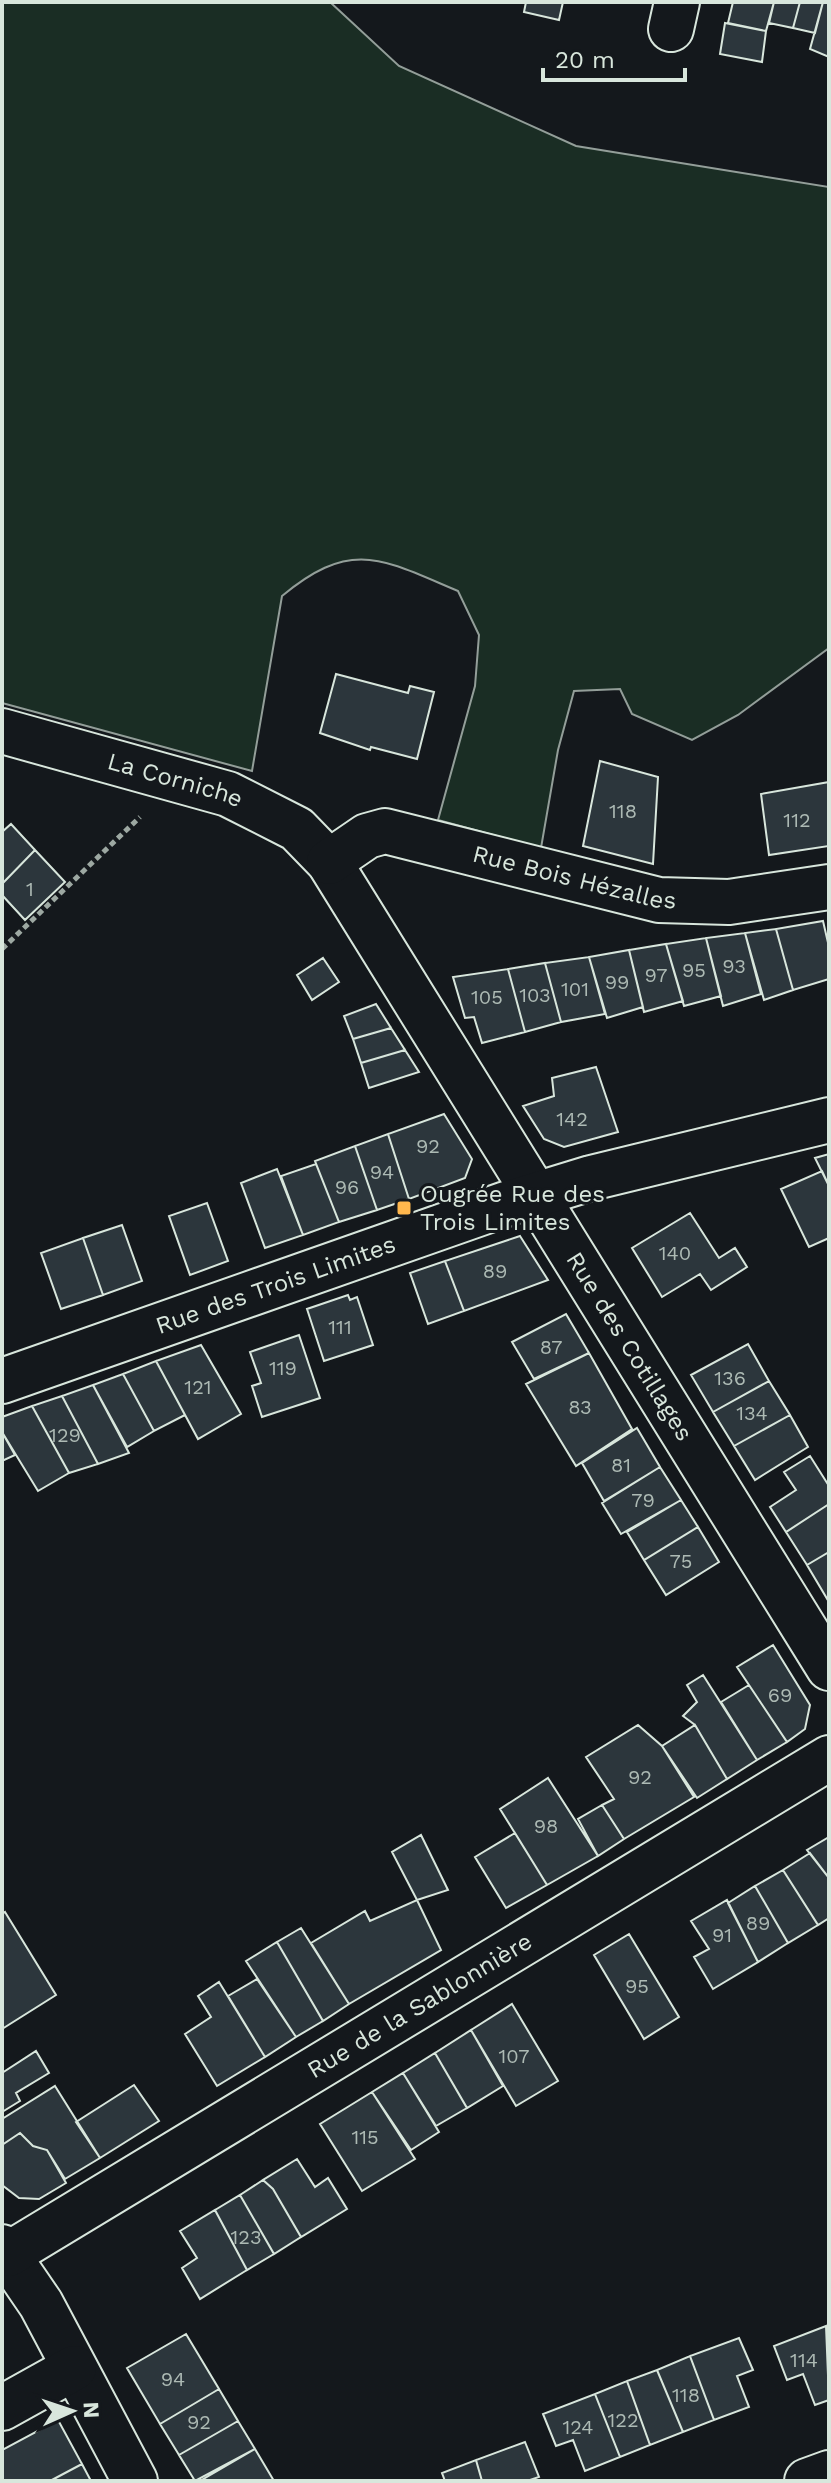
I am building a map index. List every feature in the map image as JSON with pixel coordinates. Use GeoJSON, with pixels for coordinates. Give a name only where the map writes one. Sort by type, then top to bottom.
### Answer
{"type":"FeatureCollection","features":[{"type":"Feature","properties":{"kind":"street","name":"La Corniche"},"geometry":{"type":"LineString","coordinates":[[2,731],[175,777],[267,810],[297,829],[329,862]]}},
{"type":"Feature","properties":{"kind":"street","name":"Rue Bois Hézalles"},"geometry":{"type":"LineString","coordinates":[[329,862],[367,836],[385,831],[659,900],[729,902],[829,887]]}},
{"type":"Feature","properties":{"kind":"street","name":"Rue des Cotillages"},"geometry":{"type":"LineString","coordinates":[[329,862],[829,1668]]}},
{"type":"Feature","properties":{"kind":"street","name":"Rue des Trois Limites"},"geometry":{"type":"LineString","coordinates":[[2,1381],[534,1194],[829,1120]]}},
{"type":"Feature","properties":{"kind":"street","name":"Rue de la Sablonnière"},"geometry":{"type":"LineString","coordinates":[[6,2251],[829,1758]]}},
{"type":"Feature","properties":{"kind":"street"},"geometry":{"type":"LineString","coordinates":[[6,2251],[41,2304],[135,2481]]}},
{"type":"Feature","properties":{"kind":"street"},"geometry":{"type":"LineString","coordinates":[[2,2408],[74,2368]]}},
{"type":"Feature","properties":{"kind":"street"},"geometry":{"type":"LineString","coordinates":[[807,2481],[829,2473]]}},
{"type":"Feature","properties":{"kind":"path"},"geometry":{"type":"LineString","coordinates":[[2,949],[129,830],[175,777]]}},
{"type":"Feature","properties":{"kind":"green space"},"geometry":{"type":"Polygon","coordinates":[[[2,2],[330,2],[399,66],[576,146],[829,187],[829,648],[738,715],[692,740],[632,714],[620,689],[574,691],[558,750],[541,848],[438,820],[475,686],[479,635],[458,591],[387,563],[348,560],[328,566],[282,596],[252,771],[2,703],[2,2]]]}},
{"type":"Feature","properties":{"kind":"building"},"geometry":{"type":"Polygon","coordinates":[[[526,2],[563,2],[559,20],[524,12],[526,2]]]}},
{"type":"Feature","properties":{"kind":"building"},"geometry":{"type":"Polygon","coordinates":[[[733,2],[774,2],[766,31],[728,23],[733,2]]]}},
{"type":"Feature","properties":{"kind":"building"},"geometry":{"type":"Polygon","coordinates":[[[774,2],[800,2],[793,28],[769,23],[774,2]]]}},
{"type":"Feature","properties":{"kind":"building"},"geometry":{"type":"Polygon","coordinates":[[[800,2],[823,2],[815,33],[793,28],[800,2]]]}},
{"type":"Feature","properties":{"kind":"building"},"geometry":{"type":"Polygon","coordinates":[[[823,2],[829,2],[829,57],[810,49],[823,2]]]}},
{"type":"Feature","properties":{"kind":"building"},"geometry":{"type":"Polygon","coordinates":[[[725,23],[766,31],[762,62],[720,54],[725,23]]]}},
{"type":"Feature","properties":{"kind":"building"},"geometry":{"type":"Polygon","coordinates":[[[336,674],[408,693],[410,686],[434,692],[417,759],[371,747],[370,750],[320,733],[336,674]]]}},
{"type":"Feature","properties":{"kind":"building"},"geometry":{"type":"Polygon","coordinates":[[[600,761],[658,777],[653,864],[583,846],[600,761]]]}},
{"type":"Feature","properties":{"kind":"building"},"geometry":{"type":"Polygon","coordinates":[[[829,782],[829,846],[769,855],[761,794],[829,782]]]}},
{"type":"Feature","properties":{"kind":"building"},"geometry":{"type":"Polygon","coordinates":[[[11,824],[35,850],[2,884],[2,832],[11,824]]]}},
{"type":"Feature","properties":{"kind":"building"},"geometry":{"type":"Polygon","coordinates":[[[35,850],[65,882],[25,920],[2,895],[2,884],[35,850]]]}},
{"type":"Feature","properties":{"kind":"building"},"geometry":{"type":"Polygon","coordinates":[[[823,921],[829,947],[829,979],[793,990],[776,929],[823,921]]]}},
{"type":"Feature","properties":{"kind":"building"},"geometry":{"type":"Polygon","coordinates":[[[776,929],[793,990],[764,1000],[745,933],[776,929]]]}},
{"type":"Feature","properties":{"kind":"building"},"geometry":{"type":"Polygon","coordinates":[[[745,933],[761,994],[723,1006],[706,938],[745,933]]]}},
{"type":"Feature","properties":{"kind":"building"},"geometry":{"type":"Polygon","coordinates":[[[706,938],[721,996],[684,1006],[666,944],[706,938]]]}},
{"type":"Feature","properties":{"kind":"building"},"geometry":{"type":"Polygon","coordinates":[[[666,944],[683,1001],[644,1012],[629,950],[666,944]]]}},
{"type":"Feature","properties":{"kind":"building"},"geometry":{"type":"Polygon","coordinates":[[[629,950],[643,1007],[607,1018],[589,957],[629,950]]]}},
{"type":"Feature","properties":{"kind":"building"},"geometry":{"type":"Polygon","coordinates":[[[589,957],[605,1014],[561,1022],[545,963],[589,957]]]}},
{"type":"Feature","properties":{"kind":"building"},"geometry":{"type":"Polygon","coordinates":[[[323,958],[339,982],[312,1000],[297,975],[323,958]]]}},
{"type":"Feature","properties":{"kind":"building"},"geometry":{"type":"Polygon","coordinates":[[[545,963],[561,1022],[525,1032],[508,969],[545,963]]]}},
{"type":"Feature","properties":{"kind":"building"},"geometry":{"type":"Polygon","coordinates":[[[508,969],[525,1032],[482,1043],[474,1017],[465,1018],[453,977],[508,969]]]}},
{"type":"Feature","properties":{"kind":"building"},"geometry":{"type":"Polygon","coordinates":[[[376,1004],[391,1028],[353,1039],[344,1016],[376,1004]]]}},
{"type":"Feature","properties":{"kind":"building"},"geometry":{"type":"Polygon","coordinates":[[[391,1028],[405,1050],[361,1063],[353,1039],[391,1028]]]}},
{"type":"Feature","properties":{"kind":"building"},"geometry":{"type":"Polygon","coordinates":[[[405,1050],[419,1072],[369,1088],[361,1063],[405,1050]]]}},
{"type":"Feature","properties":{"kind":"building"},"geometry":{"type":"Polygon","coordinates":[[[596,1067],[618,1132],[564,1147],[544,1139],[523,1106],[554,1096],[552,1078],[596,1067]]]}},
{"type":"Feature","properties":{"kind":"building"},"geometry":{"type":"Polygon","coordinates":[[[444,1114],[472,1159],[465,1178],[409,1199],[388,1134],[444,1114]]]}},
{"type":"Feature","properties":{"kind":"building"},"geometry":{"type":"Polygon","coordinates":[[[388,1134],[409,1199],[377,1210],[355,1146],[388,1134]]]}},
{"type":"Feature","properties":{"kind":"building"},"geometry":{"type":"Polygon","coordinates":[[[355,1146],[377,1210],[339,1222],[315,1161],[355,1146]]]}},
{"type":"Feature","properties":{"kind":"building"},"geometry":{"type":"Polygon","coordinates":[[[829,1154],[829,1186],[815,1158],[829,1154]]]}},
{"type":"Feature","properties":{"kind":"building"},"geometry":{"type":"Polygon","coordinates":[[[316,1164],[339,1222],[303,1235],[281,1176],[316,1164]]]}},
{"type":"Feature","properties":{"kind":"building"},"geometry":{"type":"Polygon","coordinates":[[[277,1169],[303,1235],[265,1248],[241,1183],[277,1169]]]}},
{"type":"Feature","properties":{"kind":"building"},"geometry":{"type":"Polygon","coordinates":[[[822,1171],[829,1186],[829,1238],[809,1247],[781,1189],[822,1171]]]}},
{"type":"Feature","properties":{"kind":"building"},"geometry":{"type":"Polygon","coordinates":[[[207,1203],[228,1261],[190,1275],[169,1216],[207,1203]]]}},
{"type":"Feature","properties":{"kind":"building"},"geometry":{"type":"Polygon","coordinates":[[[690,1213],[719,1258],[735,1248],[747,1267],[711,1290],[700,1274],[662,1297],[632,1248],[690,1213]]]}},
{"type":"Feature","properties":{"kind":"building"},"geometry":{"type":"Polygon","coordinates":[[[122,1225],[142,1281],[103,1295],[83,1238],[122,1225]]]}},
{"type":"Feature","properties":{"kind":"building"},"geometry":{"type":"Polygon","coordinates":[[[520,1236],[548,1280],[464,1311],[445,1261],[520,1236]]]}},
{"type":"Feature","properties":{"kind":"building"},"geometry":{"type":"Polygon","coordinates":[[[83,1238],[103,1295],[61,1309],[41,1253],[83,1238]]]}},
{"type":"Feature","properties":{"kind":"building"},"geometry":{"type":"Polygon","coordinates":[[[445,1261],[464,1311],[428,1324],[410,1273],[445,1261]]]}},
{"type":"Feature","properties":{"kind":"building"},"geometry":{"type":"Polygon","coordinates":[[[348,1295],[350,1300],[357,1297],[373,1345],[324,1361],[307,1309],[348,1295]]]}},
{"type":"Feature","properties":{"kind":"building"},"geometry":{"type":"Polygon","coordinates":[[[566,1314],[589,1353],[534,1379],[512,1342],[566,1314]]]}},
{"type":"Feature","properties":{"kind":"building"},"geometry":{"type":"Polygon","coordinates":[[[299,1335],[320,1398],[262,1417],[252,1386],[261,1383],[250,1352],[299,1335]]]}},
{"type":"Feature","properties":{"kind":"building"},"geometry":{"type":"Polygon","coordinates":[[[748,1344],[769,1381],[713,1412],[691,1375],[748,1344]]]}},
{"type":"Feature","properties":{"kind":"building"},"geometry":{"type":"Polygon","coordinates":[[[201,1345],[241,1414],[198,1439],[156,1361],[201,1345]]]}},
{"type":"Feature","properties":{"kind":"building"},"geometry":{"type":"Polygon","coordinates":[[[589,1353],[632,1429],[576,1466],[526,1384],[589,1353]]]}},
{"type":"Feature","properties":{"kind":"building"},"geometry":{"type":"Polygon","coordinates":[[[156,1361],[185,1415],[154,1431],[123,1374],[156,1361]]]}},
{"type":"Feature","properties":{"kind":"building"},"geometry":{"type":"Polygon","coordinates":[[[123,1374],[154,1431],[127,1447],[93,1385],[123,1374]]]}},
{"type":"Feature","properties":{"kind":"building"},"geometry":{"type":"Polygon","coordinates":[[[769,1381],[790,1415],[734,1446],[713,1412],[769,1381]]]}},
{"type":"Feature","properties":{"kind":"building"},"geometry":{"type":"Polygon","coordinates":[[[93,1385],[129,1453],[98,1464],[62,1396],[93,1385]]]}},
{"type":"Feature","properties":{"kind":"building"},"geometry":{"type":"Polygon","coordinates":[[[62,1396],[98,1464],[69,1473],[32,1406],[62,1396]]]}},
{"type":"Feature","properties":{"kind":"building"},"geometry":{"type":"Polygon","coordinates":[[[32,1406],[69,1473],[38,1491],[2,1432],[2,1417],[32,1406]]]}},
{"type":"Feature","properties":{"kind":"building"},"geometry":{"type":"Polygon","coordinates":[[[790,1415],[808,1447],[755,1480],[734,1446],[790,1415]]]}},
{"type":"Feature","properties":{"kind":"building"},"geometry":{"type":"Polygon","coordinates":[[[637,1428],[660,1467],[604,1501],[582,1463],[637,1428]]]}},
{"type":"Feature","properties":{"kind":"building"},"geometry":{"type":"Polygon","coordinates":[[[2,1432],[15,1455],[2,1461],[2,1432]]]}},
{"type":"Feature","properties":{"kind":"building"},"geometry":{"type":"Polygon","coordinates":[[[810,1456],[829,1486],[829,1504],[786,1532],[770,1507],[796,1490],[784,1472],[810,1456]]]}},
{"type":"Feature","properties":{"kind":"building"},"geometry":{"type":"Polygon","coordinates":[[[660,1467],[681,1500],[621,1534],[602,1503],[660,1467]]]}},
{"type":"Feature","properties":{"kind":"building"},"geometry":{"type":"Polygon","coordinates":[[[681,1500],[698,1527],[644,1560],[627,1532],[681,1500]]]}},
{"type":"Feature","properties":{"kind":"building"},"geometry":{"type":"Polygon","coordinates":[[[829,1504],[829,1552],[807,1565],[786,1532],[829,1504]]]}},
{"type":"Feature","properties":{"kind":"building"},"geometry":{"type":"Polygon","coordinates":[[[698,1527],[719,1562],[666,1595],[644,1560],[698,1527]]]}},
{"type":"Feature","properties":{"kind":"building"},"geometry":{"type":"Polygon","coordinates":[[[829,1552],[829,1602],[807,1565],[829,1552]]]}},
{"type":"Feature","properties":{"kind":"building"},"geometry":{"type":"Polygon","coordinates":[[[773,1645],[810,1705],[805,1729],[787,1742],[737,1667],[773,1645]]]}},
{"type":"Feature","properties":{"kind":"building"},"geometry":{"type":"Polygon","coordinates":[[[703,1675],[757,1760],[727,1779],[695,1725],[683,1716],[697,1702],[687,1685],[703,1675]]]}},
{"type":"Feature","properties":{"kind":"building"},"geometry":{"type":"Polygon","coordinates":[[[749,1685],[787,1742],[757,1760],[721,1702],[749,1685]]]}},
{"type":"Feature","properties":{"kind":"building"},"geometry":{"type":"Polygon","coordinates":[[[638,1725],[662,1746],[694,1797],[624,1839],[602,1805],[614,1799],[586,1757],[638,1725]]]}},
{"type":"Feature","properties":{"kind":"building"},"geometry":{"type":"Polygon","coordinates":[[[695,1725],[727,1779],[697,1798],[662,1746],[695,1725]]]}},
{"type":"Feature","properties":{"kind":"building"},"geometry":{"type":"Polygon","coordinates":[[[548,1778],[598,1856],[547,1885],[500,1809],[548,1778]]]}},
{"type":"Feature","properties":{"kind":"building"},"geometry":{"type":"Polygon","coordinates":[[[602,1805],[624,1839],[598,1856],[578,1819],[602,1805]]]}},
{"type":"Feature","properties":{"kind":"building"},"geometry":{"type":"Polygon","coordinates":[[[515,1833],[547,1885],[506,1908],[475,1857],[515,1833]]]}},
{"type":"Feature","properties":{"kind":"building"},"geometry":{"type":"Polygon","coordinates":[[[421,1835],[448,1890],[417,1900],[392,1852],[421,1835]]]}},
{"type":"Feature","properties":{"kind":"building"},"geometry":{"type":"Polygon","coordinates":[[[829,1837],[829,1878],[807,1850],[829,1837]]]}},
{"type":"Feature","properties":{"kind":"building"},"geometry":{"type":"Polygon","coordinates":[[[810,1853],[829,1878],[829,1918],[818,1925],[783,1870],[810,1853]]]}},
{"type":"Feature","properties":{"kind":"building"},"geometry":{"type":"Polygon","coordinates":[[[783,1870],[818,1925],[788,1943],[755,1886],[783,1870]]]}},
{"type":"Feature","properties":{"kind":"building"},"geometry":{"type":"Polygon","coordinates":[[[755,1886],[788,1943],[758,1962],[728,1903],[755,1886]]]}},
{"type":"Feature","properties":{"kind":"building"},"geometry":{"type":"Polygon","coordinates":[[[417,1900],[441,1950],[349,2004],[311,1943],[365,1911],[370,1921],[417,1900]]]}},
{"type":"Feature","properties":{"kind":"building"},"geometry":{"type":"Polygon","coordinates":[[[727,1900],[758,1962],[713,1989],[694,1957],[709,1949],[691,1921],[727,1900]]]}},
{"type":"Feature","properties":{"kind":"building"},"geometry":{"type":"Polygon","coordinates":[[[5,1912],[56,1995],[2,2029],[2,1914],[5,1912]]]}},
{"type":"Feature","properties":{"kind":"building"},"geometry":{"type":"Polygon","coordinates":[[[301,1928],[349,2004],[323,2021],[277,1942],[301,1928]]]}},
{"type":"Feature","properties":{"kind":"building"},"geometry":{"type":"Polygon","coordinates":[[[629,1934],[679,2017],[644,2039],[594,1955],[629,1934]]]}},
{"type":"Feature","properties":{"kind":"building"},"geometry":{"type":"Polygon","coordinates":[[[277,1942],[323,2021],[296,2037],[246,1961],[277,1942]]]}},
{"type":"Feature","properties":{"kind":"building"},"geometry":{"type":"Polygon","coordinates":[[[257,1979],[296,2037],[265,2057],[228,1996],[257,1979]]]}},
{"type":"Feature","properties":{"kind":"building"},"geometry":{"type":"Polygon","coordinates":[[[219,1982],[265,2057],[217,2086],[185,2034],[211,2017],[198,1996],[219,1982]]]}},
{"type":"Feature","properties":{"kind":"building"},"geometry":{"type":"Polygon","coordinates":[[[512,2004],[558,2081],[516,2106],[471,2030],[512,2004]]]}},
{"type":"Feature","properties":{"kind":"building"},"geometry":{"type":"Polygon","coordinates":[[[471,2030],[503,2086],[467,2108],[435,2053],[471,2030]]]}},
{"type":"Feature","properties":{"kind":"building"},"geometry":{"type":"Polygon","coordinates":[[[36,2051],[49,2073],[16,2093],[20,2101],[2,2112],[2,2073],[36,2051]]]}},
{"type":"Feature","properties":{"kind":"building"},"geometry":{"type":"Polygon","coordinates":[[[435,2053],[467,2108],[436,2126],[403,2073],[435,2053]]]}},
{"type":"Feature","properties":{"kind":"building"},"geometry":{"type":"Polygon","coordinates":[[[403,2073],[439,2132],[411,2150],[372,2092],[403,2073]]]}},
{"type":"Feature","properties":{"kind":"building"},"geometry":{"type":"Polygon","coordinates":[[[134,2085],[159,2121],[100,2158],[76,2122],[134,2085]]]}},
{"type":"Feature","properties":{"kind":"building"},"geometry":{"type":"Polygon","coordinates":[[[55,2086],[100,2158],[65,2179],[47,2150],[33,2146],[20,2133],[2,2145],[2,2119],[55,2086]]]}},
{"type":"Feature","properties":{"kind":"building"},"geometry":{"type":"Polygon","coordinates":[[[372,2092],[415,2159],[362,2191],[320,2124],[372,2092]]]}},
{"type":"Feature","properties":{"kind":"building"},"geometry":{"type":"Polygon","coordinates":[[[20,2133],[33,2146],[47,2150],[66,2183],[39,2199],[19,2198],[2,2185],[2,2145],[20,2133]]]}},
{"type":"Feature","properties":{"kind":"building"},"geometry":{"type":"Polygon","coordinates":[[[297,2159],[315,2187],[328,2178],[347,2209],[301,2237],[273,2189],[263,2180],[297,2159]]]}},
{"type":"Feature","properties":{"kind":"building"},"geometry":{"type":"Polygon","coordinates":[[[263,2180],[273,2189],[301,2237],[274,2254],[240,2195],[263,2180]]]}},
{"type":"Feature","properties":{"kind":"building"},"geometry":{"type":"Polygon","coordinates":[[[240,2195],[274,2254],[247,2270],[215,2210],[240,2195]]]}},
{"type":"Feature","properties":{"kind":"building"},"geometry":{"type":"Polygon","coordinates":[[[215,2210],[247,2270],[200,2299],[182,2268],[197,2258],[180,2231],[215,2210]]]}},
{"type":"Feature","properties":{"kind":"building"},"geometry":{"type":"Polygon","coordinates":[[[826,2326],[829,2400],[815,2405],[803,2374],[787,2380],[774,2346],[826,2326]]]}},
{"type":"Feature","properties":{"kind":"building"},"geometry":{"type":"Polygon","coordinates":[[[186,2334],[219,2389],[160,2424],[127,2368],[186,2334]]]}},
{"type":"Feature","properties":{"kind":"building"},"geometry":{"type":"Polygon","coordinates":[[[739,2338],[753,2370],[737,2376],[749,2407],[714,2420],[690,2356],[739,2338]]]}},
{"type":"Feature","properties":{"kind":"building"},"geometry":{"type":"Polygon","coordinates":[[[690,2356],[714,2420],[683,2432],[657,2370],[690,2356]]]}},
{"type":"Feature","properties":{"kind":"building"},"geometry":{"type":"Polygon","coordinates":[[[657,2370],[683,2432],[650,2445],[627,2381],[657,2370]]]}},
{"type":"Feature","properties":{"kind":"building"},"geometry":{"type":"Polygon","coordinates":[[[627,2381],[650,2445],[620,2457],[595,2394],[627,2381]]]}},
{"type":"Feature","properties":{"kind":"building"},"geometry":{"type":"Polygon","coordinates":[[[219,2389],[238,2421],[179,2455],[160,2424],[219,2389]]]}},
{"type":"Feature","properties":{"kind":"building"},"geometry":{"type":"Polygon","coordinates":[[[595,2394],[620,2457],[585,2471],[573,2440],[556,2446],[543,2414],[595,2394]]]}},
{"type":"Feature","properties":{"kind":"building"},"geometry":{"type":"Polygon","coordinates":[[[58,2420],[82,2464],[50,2481],[2,2481],[2,2450],[58,2420]]]}},
{"type":"Feature","properties":{"kind":"building"},"geometry":{"type":"Polygon","coordinates":[[[238,2421],[255,2449],[195,2481],[179,2455],[238,2421]]]}},
{"type":"Feature","properties":{"kind":"building"},"geometry":{"type":"Polygon","coordinates":[[[525,2442],[539,2477],[527,2481],[482,2481],[476,2460],[525,2442]]]}},
{"type":"Feature","properties":{"kind":"building"},"geometry":{"type":"Polygon","coordinates":[[[255,2449],[274,2481],[200,2481],[255,2449]]]}},
{"type":"Feature","properties":{"kind":"building"},"geometry":{"type":"Polygon","coordinates":[[[476,2460],[482,2481],[445,2481],[442,2473],[476,2460]]]}},
{"type":"Feature","properties":{"kind":"building"},"geometry":{"type":"Polygon","coordinates":[[[82,2464],[91,2481],[50,2481],[82,2464]]]}},
{"type":"Feature","properties":{"kind":"place","name":"Ougrée Rue des Trois Limites"},"geometry":{"type":"Point","coordinates":[404,1208]}}]}
